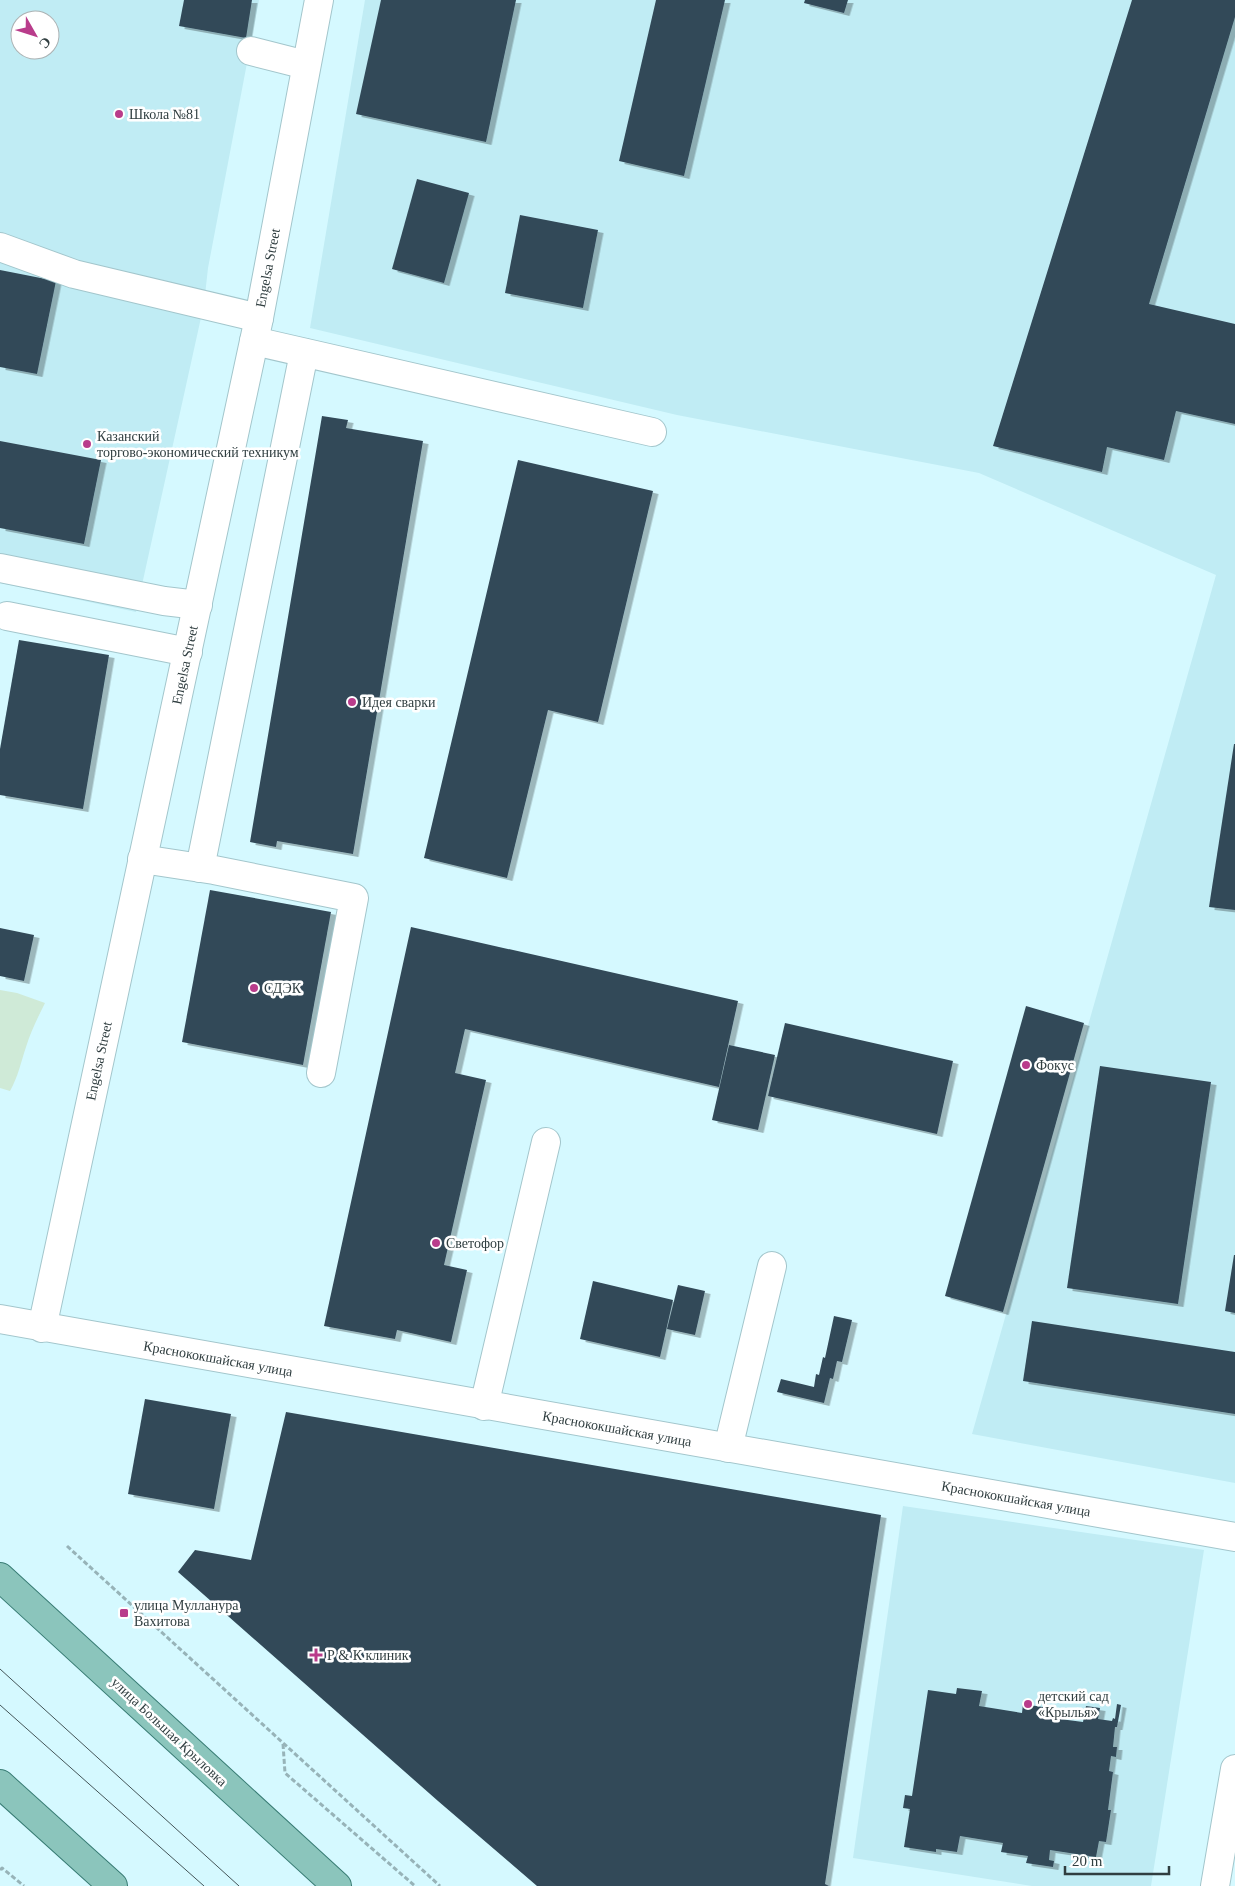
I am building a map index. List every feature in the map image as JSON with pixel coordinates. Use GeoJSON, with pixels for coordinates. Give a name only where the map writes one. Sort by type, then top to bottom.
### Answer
{"type":"FeatureCollection","features":[{"type":"Feature","properties":{"kind":"main road","name":"улица Большая Крыловка"},"geometry":{"type":"LineString","coordinates":[[0,1577],[337,1886]]}},
{"type":"Feature","properties":{"kind":"main road"},"geometry":{"type":"LineString","coordinates":[[0,1784],[114,1886]]}},
{"type":"Feature","properties":{"kind":"street","name":"Engelsa Street"},"geometry":{"type":"LineString","coordinates":[[42,1328],[256,329],[319,0]]}},
{"type":"Feature","properties":{"kind":"street"},"geometry":{"type":"LineString","coordinates":[[250,51],[306,65]]}},
{"type":"Feature","properties":{"kind":"street"},"geometry":{"type":"LineString","coordinates":[[0,246],[74,274],[256,329],[304,352],[652,432]]}},
{"type":"Feature","properties":{"kind":"street"},"geometry":{"type":"LineString","coordinates":[[200,868],[304,352]]}},
{"type":"Feature","properties":{"kind":"street"},"geometry":{"type":"LineString","coordinates":[[0,568],[164,601],[198,605]]}},
{"type":"Feature","properties":{"kind":"street"},"geometry":{"type":"LineString","coordinates":[[7,616],[188,652]]}},
{"type":"Feature","properties":{"kind":"street"},"geometry":{"type":"LineString","coordinates":[[142,859],[200,868],[354,898],[321,1073]]}},
{"type":"Feature","properties":{"kind":"street"},"geometry":{"type":"LineString","coordinates":[[484,1406],[546,1142]]}},
{"type":"Feature","properties":{"kind":"street"},"geometry":{"type":"LineString","coordinates":[[728,1448],[772,1266]]}},
{"type":"Feature","properties":{"kind":"street","name":"Краснококшайская улица"},"geometry":{"type":"LineString","coordinates":[[0,1319],[42,1328],[1235,1537]]}},
{"type":"Feature","properties":{"kind":"street"},"geometry":{"type":"LineString","coordinates":[[1215,1886],[1235,1769]]}},
{"type":"Feature","properties":{"kind":"path"},"geometry":{"type":"LineString","coordinates":[[67,1546],[440,1886]]}},
{"type":"Feature","properties":{"kind":"path"},"geometry":{"type":"LineString","coordinates":[[283,1743],[285,1773],[415,1886]]}},
{"type":"Feature","properties":{"kind":"path"},"geometry":{"type":"LineString","coordinates":[[1,1868],[24,1886]]}},
{"type":"Feature","properties":{"kind":"shaded area"},"geometry":{"type":"Polygon","coordinates":[[[0,0],[259,0],[208,268],[204,304],[136,612],[0,583],[0,0]]]}},
{"type":"Feature","properties":{"kind":"shaded area"},"geometry":{"type":"Polygon","coordinates":[[[365,0],[1235,0],[1235,1483],[972,1434],[1216,575],[979,473],[677,415],[310,328],[365,0]]]}},
{"type":"Feature","properties":{"kind":"shaded area","name":"детский сад «Крылья»"},"geometry":{"type":"Polygon","coordinates":[[[903,1506],[1204,1550],[1151,1886],[1032,1886],[853,1858],[903,1506]]]}},
{"type":"Feature","properties":{"kind":"green space"},"geometry":{"type":"Polygon","coordinates":[[[0,990],[17,993],[45,1003],[30,1035],[10,1091],[0,1088],[0,990]]]}},
{"type":"Feature","properties":{"kind":"building"},"geometry":{"type":"Polygon","coordinates":[[[184,0],[252,0],[246,38],[179,26],[184,0]]]}},
{"type":"Feature","properties":{"kind":"building"},"geometry":{"type":"Polygon","coordinates":[[[381,0],[516,0],[486,142],[356,114],[381,0]]]}},
{"type":"Feature","properties":{"kind":"building"},"geometry":{"type":"Polygon","coordinates":[[[656,0],[725,0],[684,176],[619,161],[656,0]]]}},
{"type":"Feature","properties":{"kind":"building"},"geometry":{"type":"Polygon","coordinates":[[[805,0],[848,0],[844,13],[804,3],[805,0]]]}},
{"type":"Feature","properties":{"kind":"building"},"geometry":{"type":"Polygon","coordinates":[[[1132,0],[1235,0],[1235,17],[1149,304],[1235,324],[1235,424],[1176,411],[1164,460],[1107,447],[1102,472],[993,446],[1132,0]]]}},
{"type":"Feature","properties":{"kind":"building"},"geometry":{"type":"Polygon","coordinates":[[[417,179],[469,193],[444,283],[392,269],[417,179]]]}},
{"type":"Feature","properties":{"kind":"building"},"geometry":{"type":"Polygon","coordinates":[[[520,215],[598,230],[583,308],[505,293],[520,215]]]}},
{"type":"Feature","properties":{"kind":"building"},"geometry":{"type":"Polygon","coordinates":[[[0,270],[56,281],[37,374],[0,367],[0,270]]]}},
{"type":"Feature","properties":{"kind":"building"},"geometry":{"type":"Polygon","coordinates":[[[322,416],[348,420],[346,428],[423,441],[353,854],[277,841],[276,847],[250,842],[322,416]]]}},
{"type":"Feature","properties":{"kind":"building"},"geometry":{"type":"Polygon","coordinates":[[[0,441],[101,460],[84,544],[0,528],[0,441]]]}},
{"type":"Feature","properties":{"kind":"building"},"geometry":{"type":"Polygon","coordinates":[[[518,460],[653,491],[598,722],[548,710],[507,878],[424,858],[518,460]]]}},
{"type":"Feature","properties":{"kind":"building"},"geometry":{"type":"Polygon","coordinates":[[[19,640],[109,655],[83,809],[0,795],[0,749],[19,640]]]}},
{"type":"Feature","properties":{"kind":"building"},"geometry":{"type":"Polygon","coordinates":[[[1235,744],[1235,910],[1209,907],[1235,744]]]}},
{"type":"Feature","properties":{"kind":"building","name":"СДЭК"},"geometry":{"type":"Polygon","coordinates":[[[210,890],[331,912],[303,1065],[182,1042],[210,890]]]}},
{"type":"Feature","properties":{"kind":"building"},"geometry":{"type":"Polygon","coordinates":[[[411,927],[738,1001],[719,1087],[465,1029],[455,1073],[486,1080],[444,1265],[467,1270],[451,1342],[397,1330],[395,1339],[324,1326],[411,927]]]}},
{"type":"Feature","properties":{"kind":"building"},"geometry":{"type":"Polygon","coordinates":[[[0,928],[34,935],[24,981],[0,976],[0,928]]]}},
{"type":"Feature","properties":{"kind":"building"},"geometry":{"type":"Polygon","coordinates":[[[1026,1006],[1084,1023],[1003,1312],[945,1296],[1026,1006]]]}},
{"type":"Feature","properties":{"kind":"building"},"geometry":{"type":"Polygon","coordinates":[[[785,1023],[953,1061],[937,1134],[768,1096],[785,1023]]]}},
{"type":"Feature","properties":{"kind":"building"},"geometry":{"type":"Polygon","coordinates":[[[729,1045],[775,1055],[758,1130],[712,1120],[729,1045]]]}},
{"type":"Feature","properties":{"kind":"building"},"geometry":{"type":"Polygon","coordinates":[[[1100,1066],[1211,1082],[1178,1304],[1067,1288],[1100,1066]]]}},
{"type":"Feature","properties":{"kind":"building"},"geometry":{"type":"Polygon","coordinates":[[[1235,1255],[1235,1313],[1225,1311],[1235,1255]]]}},
{"type":"Feature","properties":{"kind":"building"},"geometry":{"type":"Polygon","coordinates":[[[593,1281],[673,1300],[660,1357],[580,1339],[593,1281]]]}},
{"type":"Feature","properties":{"kind":"building"},"geometry":{"type":"Polygon","coordinates":[[[678,1285],[705,1291],[695,1335],[667,1329],[678,1285]]]}},
{"type":"Feature","properties":{"kind":"building"},"geometry":{"type":"Polygon","coordinates":[[[834,1316],[852,1320],[842,1362],[837,1361],[833,1379],[830,1378],[824,1403],[777,1392],[781,1379],[814,1387],[816,1374],[819,1375],[823,1357],[825,1358],[834,1316]]]}},
{"type":"Feature","properties":{"kind":"building"},"geometry":{"type":"Polygon","coordinates":[[[1032,1321],[1235,1352],[1235,1414],[1023,1381],[1032,1321]]]}},
{"type":"Feature","properties":{"kind":"building"},"geometry":{"type":"Polygon","coordinates":[[[145,1399],[231,1414],[214,1509],[128,1494],[145,1399]]]}},
{"type":"Feature","properties":{"kind":"building"},"geometry":{"type":"Polygon","coordinates":[[[286,1412],[881,1515],[825,1884],[829,1886],[537,1886],[438,1801],[178,1572],[195,1550],[251,1560],[286,1412]]]}},
{"type":"Feature","properties":{"kind":"building"},"geometry":{"type":"Polygon","coordinates":[[[957,1688],[982,1691],[979,1706],[1022,1713],[1023,1704],[1062,1710],[1060,1719],[1083,1722],[1086,1706],[1100,1708],[1098,1719],[1112,1721],[1113,1718],[1115,1719],[1117,1704],[1121,1705],[1117,1727],[1115,1727],[1113,1747],[1117,1747],[1116,1757],[1111,1756],[1109,1771],[1113,1772],[1108,1810],[1111,1810],[1106,1842],[1099,1841],[1096,1857],[1050,1850],[1049,1860],[1054,1861],[1053,1867],[1026,1863],[1028,1856],[1001,1852],[1003,1843],[960,1836],[957,1852],[936,1849],[936,1852],[904,1847],[910,1809],[903,1808],[905,1795],[912,1796],[928,1690],[956,1694],[957,1688]]]}},
{"type":"Feature","properties":{"kind":"tram line"},"geometry":{"type":"LineString","coordinates":[[0,1669],[239,1886]]}},
{"type":"Feature","properties":{"kind":"tram line"},"geometry":{"type":"LineString","coordinates":[[0,1705],[204,1886]]}},
{"type":"Feature","properties":{"kind":"place","name":"Школа №81"},"geometry":{"type":"Point","coordinates":[119,114]}},
{"type":"Feature","properties":{"kind":"place","name":"Казанский торгово-экономический техникум"},"geometry":{"type":"Point","coordinates":[87,444]}},
{"type":"Feature","properties":{"kind":"place","name":"Идея сварки"},"geometry":{"type":"Point","coordinates":[352,702]}},
{"type":"Feature","properties":{"kind":"place","name":"СДЭК"},"geometry":{"type":"Point","coordinates":[254,988]}},
{"type":"Feature","properties":{"kind":"place","name":"Фокус"},"geometry":{"type":"Point","coordinates":[1026,1065]}},
{"type":"Feature","properties":{"kind":"place","name":"Светофор"},"geometry":{"type":"Point","coordinates":[436,1243]}},
{"type":"Feature","properties":{"kind":"place","name":"улица Мулланура Вахитова"},"geometry":{"type":"Point","coordinates":[124,1613]}},
{"type":"Feature","properties":{"kind":"place","name":"Р & К клиник"},"geometry":{"type":"Point","coordinates":[316,1655]}},
{"type":"Feature","properties":{"kind":"place","name":"детский сад «Крылья»"},"geometry":{"type":"Point","coordinates":[1028,1704]}}]}
